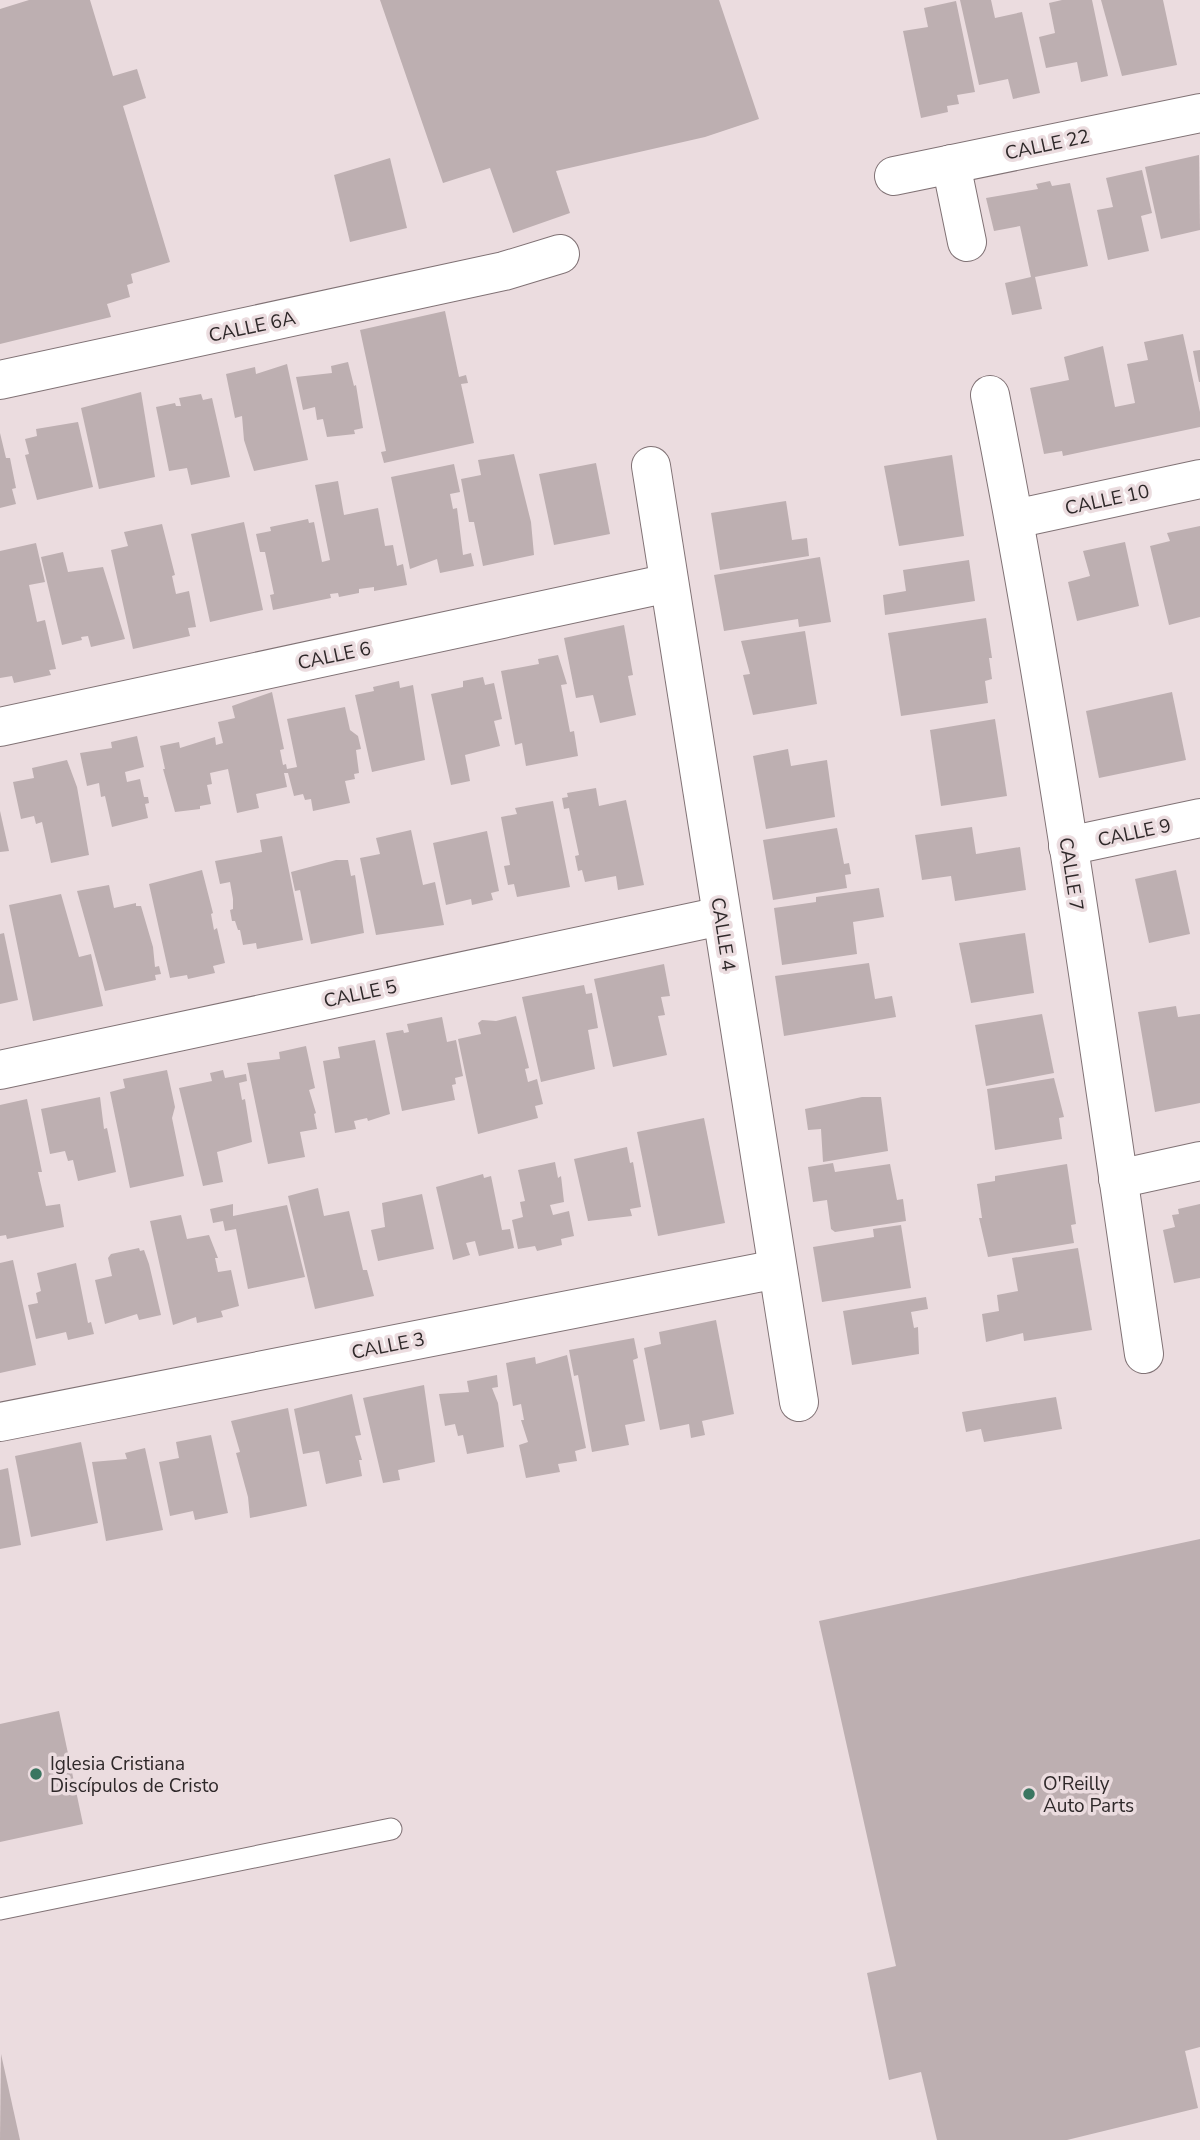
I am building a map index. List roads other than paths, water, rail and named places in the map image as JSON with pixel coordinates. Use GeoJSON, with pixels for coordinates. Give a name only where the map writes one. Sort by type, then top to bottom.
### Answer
{"type":"FeatureCollection","features":[{"type":"Feature","properties":{"kind":"street","name":"CALLE 22"},"geometry":{"type":"LineString","coordinates":[[894,176],[1200,113]]}},
{"type":"Feature","properties":{"kind":"street"},"geometry":{"type":"LineString","coordinates":[[951,164],[967,242]]}},
{"type":"Feature","properties":{"kind":"street","name":"CALLE 6A"},"geometry":{"type":"LineString","coordinates":[[0,380],[504,271],[560,254]]}},
{"type":"Feature","properties":{"kind":"street","name":"CALLE 7"},"geometry":{"type":"LineString","coordinates":[[990,396],[1015,519],[1068,846],[1144,1354]]}},
{"type":"Feature","properties":{"kind":"street","name":"CALLE 4"},"geometry":{"type":"LineString","coordinates":[[651,466],[799,1402]]}},
{"type":"Feature","properties":{"kind":"street","name":"CALLE 10"},"geometry":{"type":"LineString","coordinates":[[1015,519],[1200,479]]}},
{"type":"Feature","properties":{"kind":"street","name":"CALLE 6"},"geometry":{"type":"LineString","coordinates":[[0,727],[669,583]]}},
{"type":"Feature","properties":{"kind":"street","name":"CALLE 9"},"geometry":{"type":"LineString","coordinates":[[1068,846],[1200,818]]}},
{"type":"Feature","properties":{"kind":"street","name":"CALLE 5"},"geometry":{"type":"LineString","coordinates":[[0,1070],[721,916]]}},
{"type":"Feature","properties":{"kind":"street"},"geometry":{"type":"LineString","coordinates":[[1118,1179],[1200,1161]]}},
{"type":"Feature","properties":{"kind":"street","name":"CALLE 3"},"geometry":{"type":"LineString","coordinates":[[0,1422],[777,1269]]}},
{"type":"Feature","properties":{"kind":"lane"},"geometry":{"type":"LineString","coordinates":[[0,1909],[391,1829]]}},
{"type":"Feature","properties":{"kind":"place","name":"Iglesia Cristiana Discípulos de Cristo"},"geometry":{"type":"Point","coordinates":[36,1774]}},
{"type":"Feature","properties":{"kind":"place","name":"O'Reilly Auto Parts"},"geometry":{"type":"Point","coordinates":[1029,1794]}}]}
